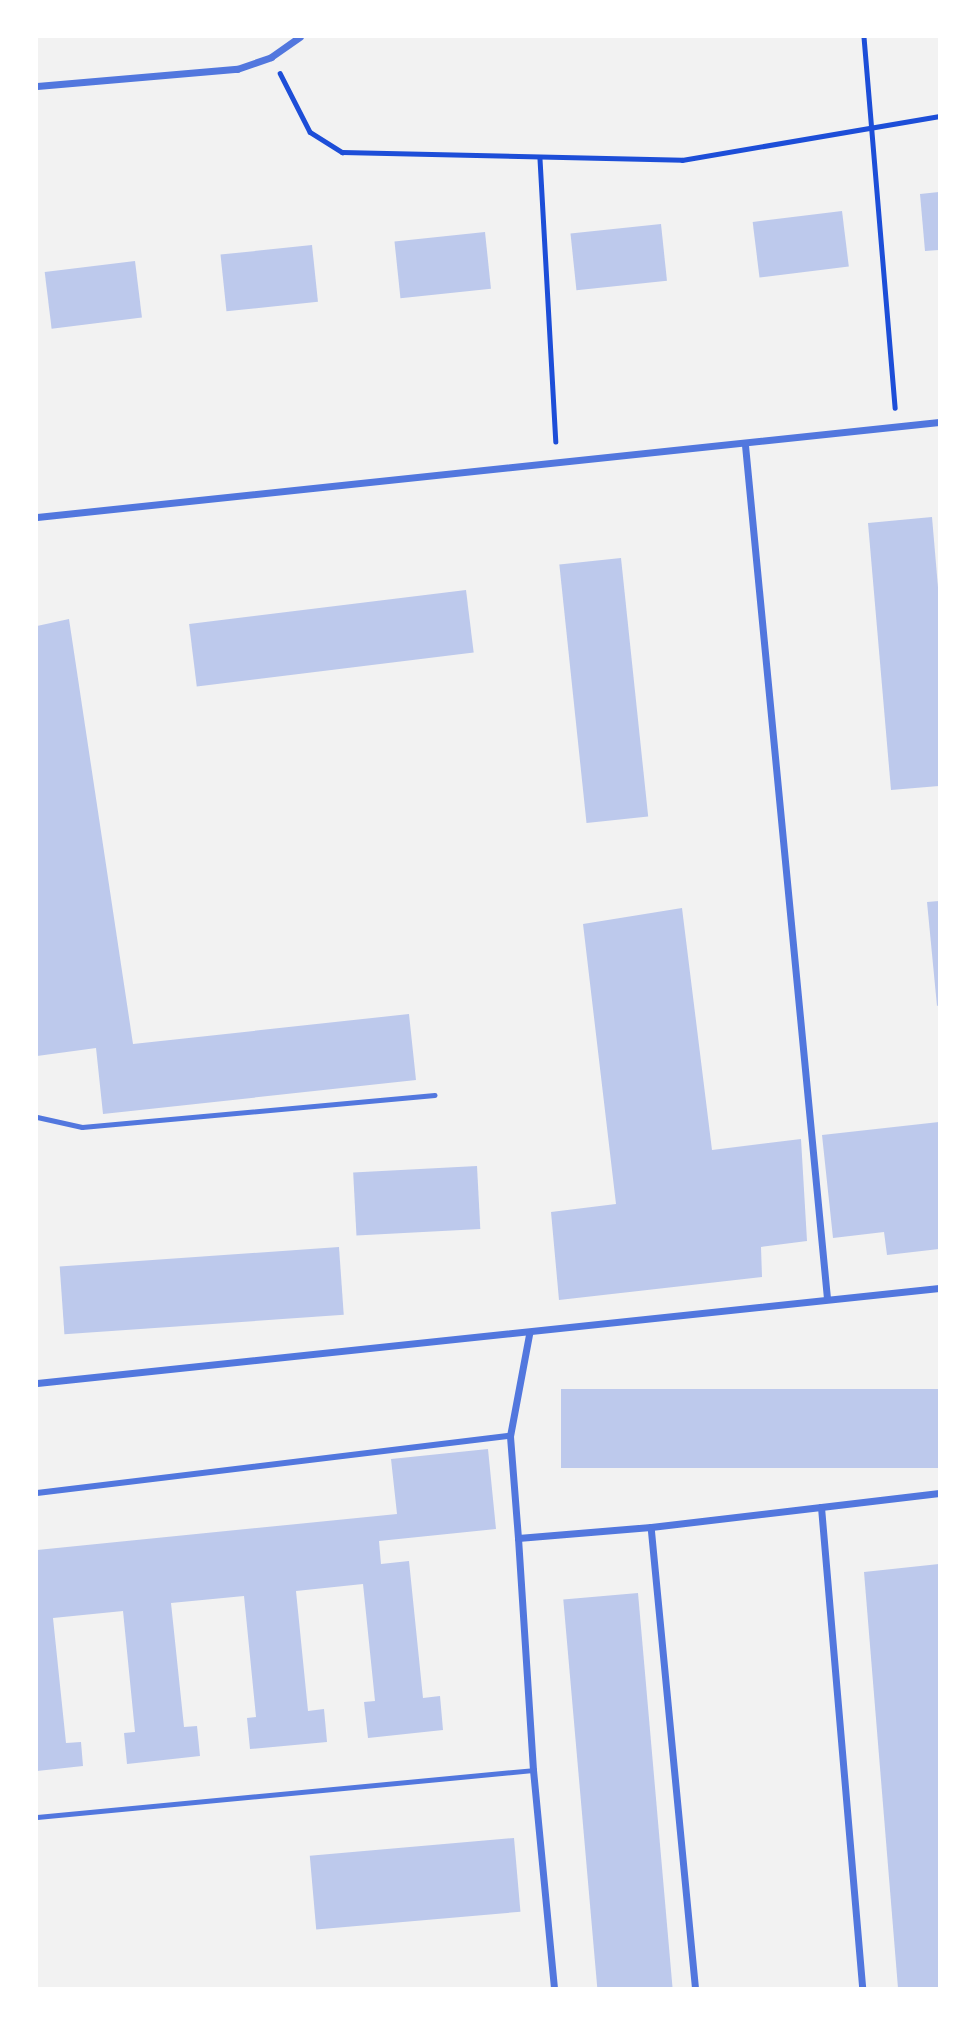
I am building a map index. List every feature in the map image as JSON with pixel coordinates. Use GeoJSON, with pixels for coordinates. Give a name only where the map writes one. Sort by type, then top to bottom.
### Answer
{"type":"FeatureCollection","features":[{"type":"Feature","properties":{"kind":"street"},"geometry":{"type":"LineString","coordinates":[[37,86],[237,69],[271,57],[300,37]]}},
{"type":"Feature","properties":{"kind":"street"},"geometry":{"type":"LineString","coordinates":[[37,517],[745,445],[939,422]]}},
{"type":"Feature","properties":{"kind":"street"},"geometry":{"type":"LineString","coordinates":[[745,445],[827,1298]]}},
{"type":"Feature","properties":{"kind":"street"},"geometry":{"type":"LineString","coordinates":[[37,1383],[529,1334],[827,1298],[939,1288]]}},
{"type":"Feature","properties":{"kind":"street"},"geometry":{"type":"LineString","coordinates":[[529,1334],[510,1436],[533,1770],[554,1988]]}},
{"type":"Feature","properties":{"kind":"street"},"geometry":{"type":"LineString","coordinates":[[37,1493],[510,1436]]}},
{"type":"Feature","properties":{"kind":"street"},"geometry":{"type":"LineString","coordinates":[[518,1538],[651,1527],[939,1493]]}},
{"type":"Feature","properties":{"kind":"street"},"geometry":{"type":"LineString","coordinates":[[821,1507],[862,1988]]}},
{"type":"Feature","properties":{"kind":"street"},"geometry":{"type":"LineString","coordinates":[[651,1527],[695,1988]]}},
{"type":"Feature","properties":{"kind":"lane"},"geometry":{"type":"LineString","coordinates":[[37,1117],[82,1127],[435,1095]]}},
{"type":"Feature","properties":{"kind":"lane"},"geometry":{"type":"LineString","coordinates":[[37,1817],[533,1770]]}},
{"type":"Feature","properties":{"kind":"path"},"geometry":{"type":"LineString","coordinates":[[864,37],[896,427]]}},
{"type":"Feature","properties":{"kind":"path"},"geometry":{"type":"LineString","coordinates":[[271,57],[310,132],[342,152],[540,159],[682,160],[939,116]]}},
{"type":"Feature","properties":{"kind":"path"},"geometry":{"type":"LineString","coordinates":[[540,159],[557,464]]}},
{"type":"Feature","properties":{"kind":"building"},"geometry":{"type":"Polygon","coordinates":[[[939,192],[939,250],[925,251],[920,194],[939,192]]]}},
{"type":"Feature","properties":{"kind":"building"},"geometry":{"type":"Polygon","coordinates":[[[842,211],[849,267],[759,278],[753,222],[842,211]]]}},
{"type":"Feature","properties":{"kind":"building"},"geometry":{"type":"Polygon","coordinates":[[[661,224],[667,281],[576,290],[570,234],[661,224]]]}},
{"type":"Feature","properties":{"kind":"building"},"geometry":{"type":"Polygon","coordinates":[[[485,232],[491,289],[400,298],[394,242],[485,232]]]}},
{"type":"Feature","properties":{"kind":"building"},"geometry":{"type":"Polygon","coordinates":[[[312,245],[318,302],[226,311],[221,255],[312,245]]]}},
{"type":"Feature","properties":{"kind":"building"},"geometry":{"type":"Polygon","coordinates":[[[135,261],[142,318],[52,329],[45,272],[135,261]]]}},
{"type":"Feature","properties":{"kind":"building"},"geometry":{"type":"Polygon","coordinates":[[[932,517],[939,599],[939,786],[891,790],[868,523],[932,517]]]}},
{"type":"Feature","properties":{"kind":"building"},"geometry":{"type":"Polygon","coordinates":[[[621,558],[648,817],[587,823],[559,564],[621,558]]]}},
{"type":"Feature","properties":{"kind":"building"},"geometry":{"type":"Polygon","coordinates":[[[466,590],[474,653],[197,687],[189,624],[466,590]]]}},
{"type":"Feature","properties":{"kind":"building"},"geometry":{"type":"Polygon","coordinates":[[[69,619],[133,1044],[409,1014],[416,1080],[103,1114],[96,1048],[37,1056],[37,626],[69,619]]]}},
{"type":"Feature","properties":{"kind":"building"},"geometry":{"type":"Polygon","coordinates":[[[939,901],[939,1005],[937,1006],[927,902],[939,901]]]}},
{"type":"Feature","properties":{"kind":"building"},"geometry":{"type":"Polygon","coordinates":[[[682,908],[712,1150],[801,1139],[807,1241],[761,1247],[762,1277],[559,1300],[551,1212],[616,1204],[583,924],[682,908]]]}},
{"type":"Feature","properties":{"kind":"building"},"geometry":{"type":"Polygon","coordinates":[[[939,1122],[939,1249],[887,1255],[884,1232],[833,1238],[822,1135],[939,1122]]]}},
{"type":"Feature","properties":{"kind":"building"},"geometry":{"type":"Polygon","coordinates":[[[477,1166],[480,1229],[356,1235],[353,1172],[477,1166]]]}},
{"type":"Feature","properties":{"kind":"building"},"geometry":{"type":"Polygon","coordinates":[[[339,1247],[344,1315],[64,1334],[60,1267],[339,1247]]]}},
{"type":"Feature","properties":{"kind":"building"},"geometry":{"type":"Polygon","coordinates":[[[561,1389],[939,1389],[939,1468],[561,1468],[561,1389]]]}},
{"type":"Feature","properties":{"kind":"building"},"geometry":{"type":"Polygon","coordinates":[[[488,1449],[496,1529],[379,1541],[381,1564],[409,1561],[423,1698],[440,1696],[443,1730],[368,1738],[364,1702],[375,1701],[363,1584],[296,1591],[308,1711],[324,1709],[327,1742],[250,1749],[247,1718],[256,1717],[244,1596],[171,1603],[184,1727],[197,1726],[200,1756],[127,1764],[124,1733],[135,1732],[123,1611],[53,1618],[66,1743],[81,1742],[83,1766],[37,1771],[37,1550],[397,1514],[391,1459],[488,1449]]]}},
{"type":"Feature","properties":{"kind":"building"},"geometry":{"type":"Polygon","coordinates":[[[939,1564],[939,1988],[898,1988],[864,1572],[939,1564]]]}},
{"type":"Feature","properties":{"kind":"building"},"geometry":{"type":"Polygon","coordinates":[[[638,1593],[673,1988],[597,1988],[563,1600],[638,1593]]]}},
{"type":"Feature","properties":{"kind":"building"},"geometry":{"type":"Polygon","coordinates":[[[514,1838],[520,1912],[316,1930],[310,1856],[514,1838]]]}}]}
